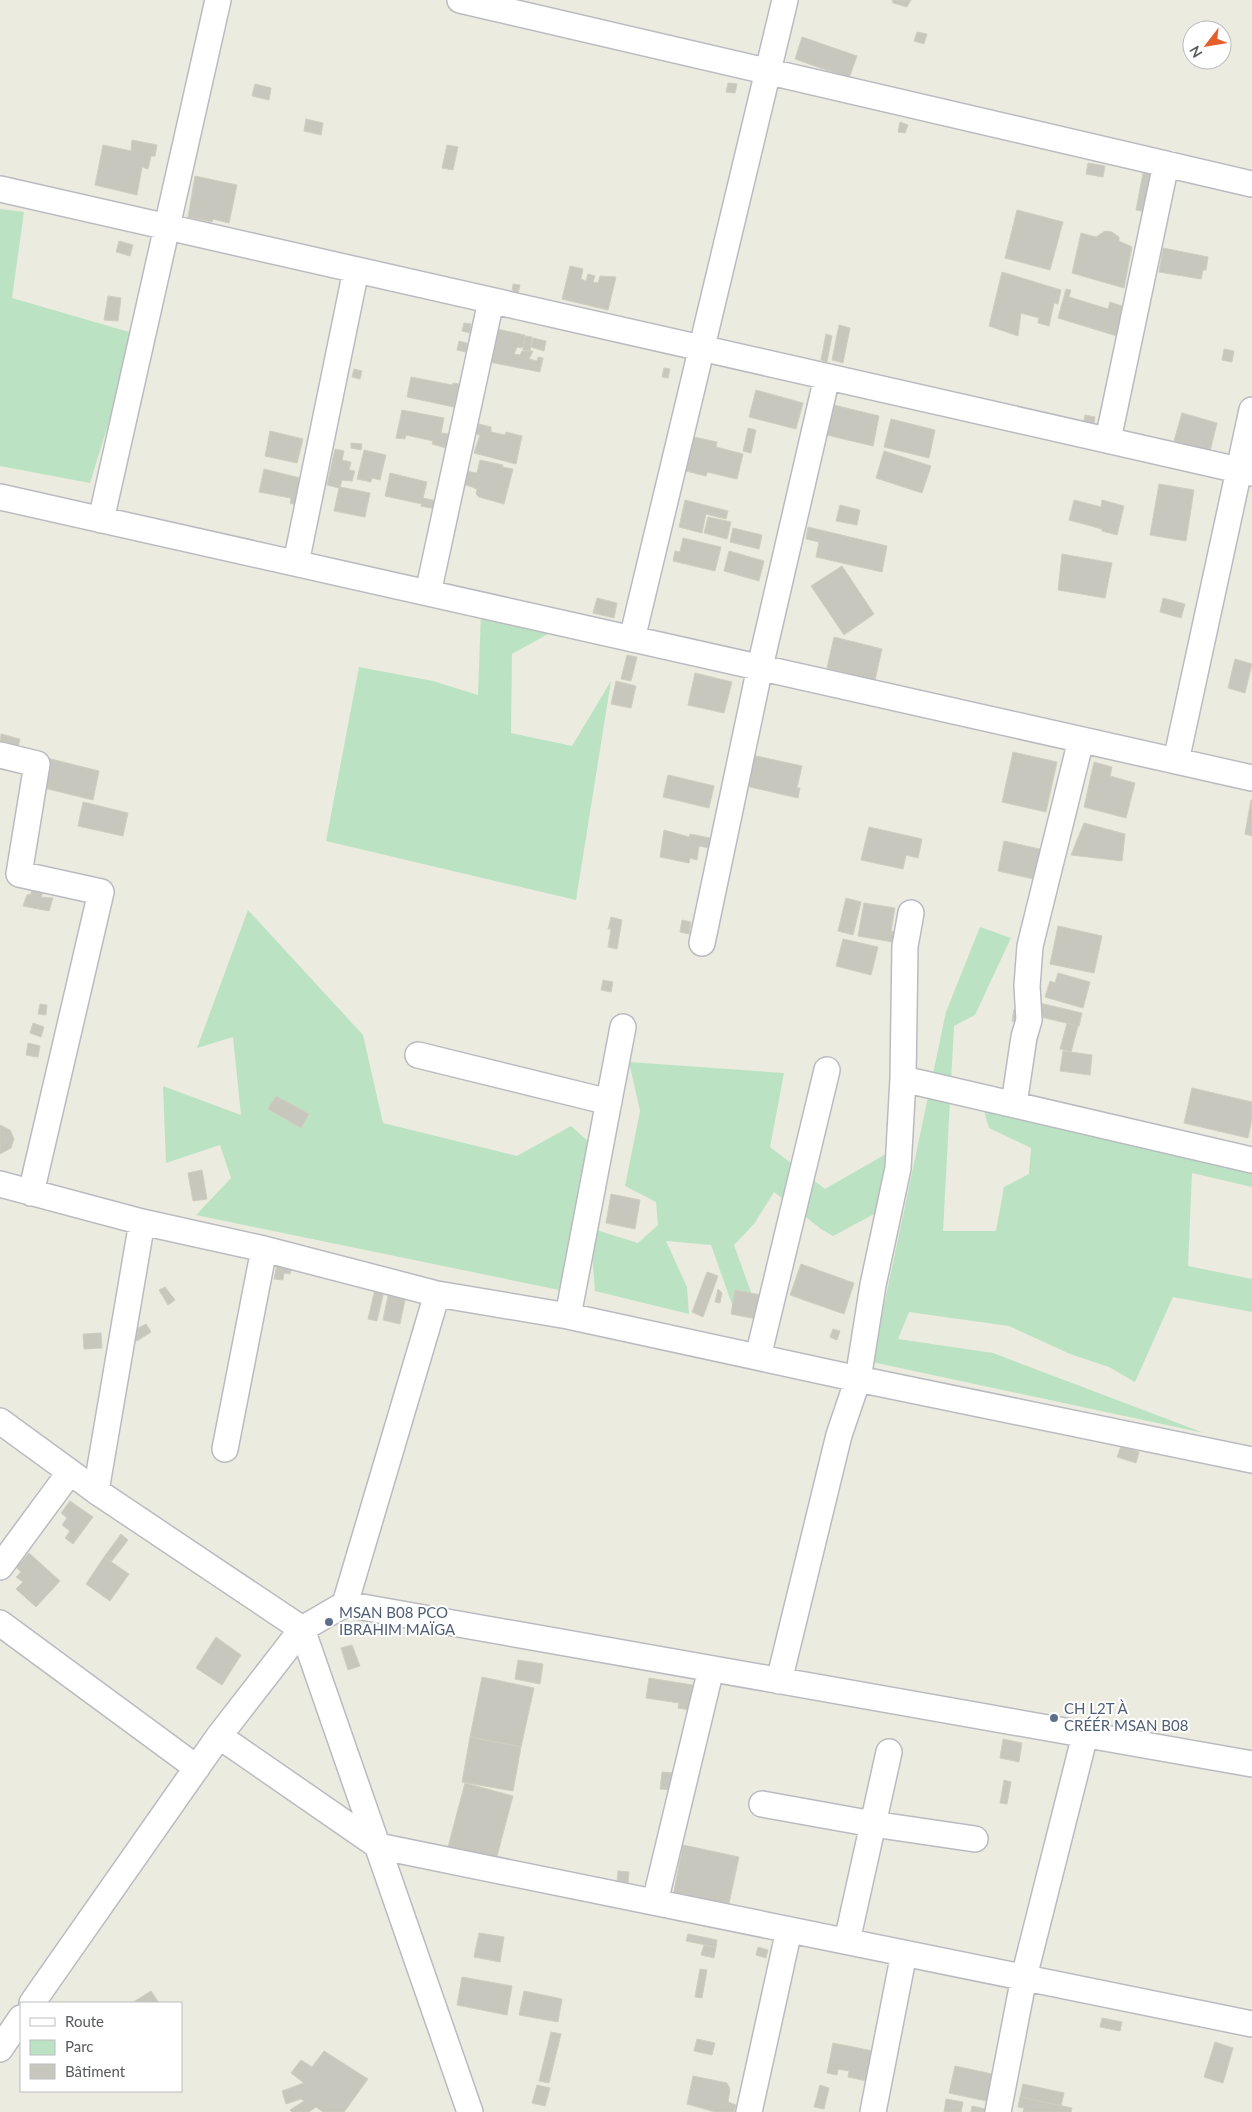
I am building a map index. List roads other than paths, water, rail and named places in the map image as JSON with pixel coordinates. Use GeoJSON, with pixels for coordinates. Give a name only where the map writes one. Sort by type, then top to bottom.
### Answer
{"type":"FeatureCollection","features":[{"type":"Feature","properties":{"kind":"street"},"geometry":{"type":"LineString","coordinates":[[101,520],[218,0]]}},
{"type":"Feature","properties":{"kind":"street"},"geometry":{"type":"LineString","coordinates":[[460,0],[1252,184]]}},
{"type":"Feature","properties":{"kind":"street"},"geometry":{"type":"LineString","coordinates":[[632,639],[785,0]]}},
{"type":"Feature","properties":{"kind":"street"},"geometry":{"type":"LineString","coordinates":[[1108,440],[1166,164]]}},
{"type":"Feature","properties":{"kind":"street"},"geometry":{"type":"LineString","coordinates":[[0,189],[1245,472]]}},
{"type":"Feature","properties":{"kind":"street"},"geometry":{"type":"LineString","coordinates":[[296,563],[356,270]]}},
{"type":"Feature","properties":{"kind":"street"},"geometry":{"type":"LineString","coordinates":[[428,593],[491,301]]}},
{"type":"Feature","properties":{"kind":"street"},"geometry":{"type":"LineString","coordinates":[[702,943],[760,667],[827,377]]}},
{"type":"Feature","properties":{"kind":"street"},"geometry":{"type":"LineString","coordinates":[[1176,761],[1245,472],[1252,410]]}},
{"type":"Feature","properties":{"kind":"street"},"geometry":{"type":"LineString","coordinates":[[0,497],[1252,778]]}},
{"type":"Feature","properties":{"kind":"street"},"geometry":{"type":"LineString","coordinates":[[1014,1104],[1024,1038],[1030,1020],[1027,986],[1030,946],[1081,740]]}},
{"type":"Feature","properties":{"kind":"street"},"geometry":{"type":"LineString","coordinates":[[0,756],[37,764],[19,874],[101,892],[31,1193]]}},
{"type":"Feature","properties":{"kind":"street"},"geometry":{"type":"LineString","coordinates":[[779,1682],[839,1435],[858,1379],[873,1286],[898,1168],[903,1079],[905,946],[911,913]]}},
{"type":"Feature","properties":{"kind":"street"},"geometry":{"type":"LineString","coordinates":[[568,1316],[623,1027]]}},
{"type":"Feature","properties":{"kind":"street"},"geometry":{"type":"LineString","coordinates":[[418,1055],[609,1102]]}},
{"type":"Feature","properties":{"kind":"street"},"geometry":{"type":"LineString","coordinates":[[758,1357],[827,1070]]}},
{"type":"Feature","properties":{"kind":"street"},"geometry":{"type":"LineString","coordinates":[[903,1079],[1252,1160]]}},
{"type":"Feature","properties":{"kind":"street"},"geometry":{"type":"LineString","coordinates":[[0,1184],[142,1222],[264,1249],[437,1294],[568,1316],[858,1379],[1252,1460]]}},
{"type":"Feature","properties":{"kind":"street"},"geometry":{"type":"LineString","coordinates":[[96,1491],[142,1222]]}},
{"type":"Feature","properties":{"kind":"street"},"geometry":{"type":"LineString","coordinates":[[225,1449],[264,1249]]}},
{"type":"Feature","properties":{"kind":"street"},"geometry":{"type":"LineString","coordinates":[[345,1604],[437,1294]]}},
{"type":"Feature","properties":{"kind":"street"},"geometry":{"type":"LineString","coordinates":[[0,1421],[96,1491],[302,1629],[467,2110]]}},
{"type":"Feature","properties":{"kind":"street"},"geometry":{"type":"LineString","coordinates":[[0,1567],[70,1472]]}},
{"type":"Feature","properties":{"kind":"street"},"geometry":{"type":"LineString","coordinates":[[33,2002],[219,1736],[302,1629],[345,1604],[1252,1764]]}},
{"type":"Feature","properties":{"kind":"street"},"geometry":{"type":"LineString","coordinates":[[0,1624],[197,1768]]}},
{"type":"Feature","properties":{"kind":"street"},"geometry":{"type":"LineString","coordinates":[[655,1902],[711,1669]]}},
{"type":"Feature","properties":{"kind":"street"},"geometry":{"type":"LineString","coordinates":[[998,2112],[1024,1977],[1085,1735]]}},
{"type":"Feature","properties":{"kind":"street"},"geometry":{"type":"LineString","coordinates":[[219,1736],[378,1846],[1252,2024]]}},
{"type":"Feature","properties":{"kind":"street"},"geometry":{"type":"LineString","coordinates":[[847,1941],[889,1752]]}},
{"type":"Feature","properties":{"kind":"street"},"geometry":{"type":"LineString","coordinates":[[762,1804],[873,1824],[975,1839]]}},
{"type":"Feature","properties":{"kind":"street"},"geometry":{"type":"LineString","coordinates":[[749,2112],[789,1930]]}},
{"type":"Feature","properties":{"kind":"street"},"geometry":{"type":"LineString","coordinates":[[873,2112],[904,1953]]}},
{"type":"Feature","properties":{"kind":"street"},"geometry":{"type":"LineString","coordinates":[[0,2048],[20,2019]]}},
{"type":"Feature","properties":{"kind":"place","name":"MSAN B08 PCO IBRAHIM MAÏGA"},"geometry":{"type":"Point","coordinates":[329,1622]}},
{"type":"Feature","properties":{"kind":"place","name":"CH L2T À CRÉÉR MSAN B08"},"geometry":{"type":"Point","coordinates":[1054,1718]}}]}
